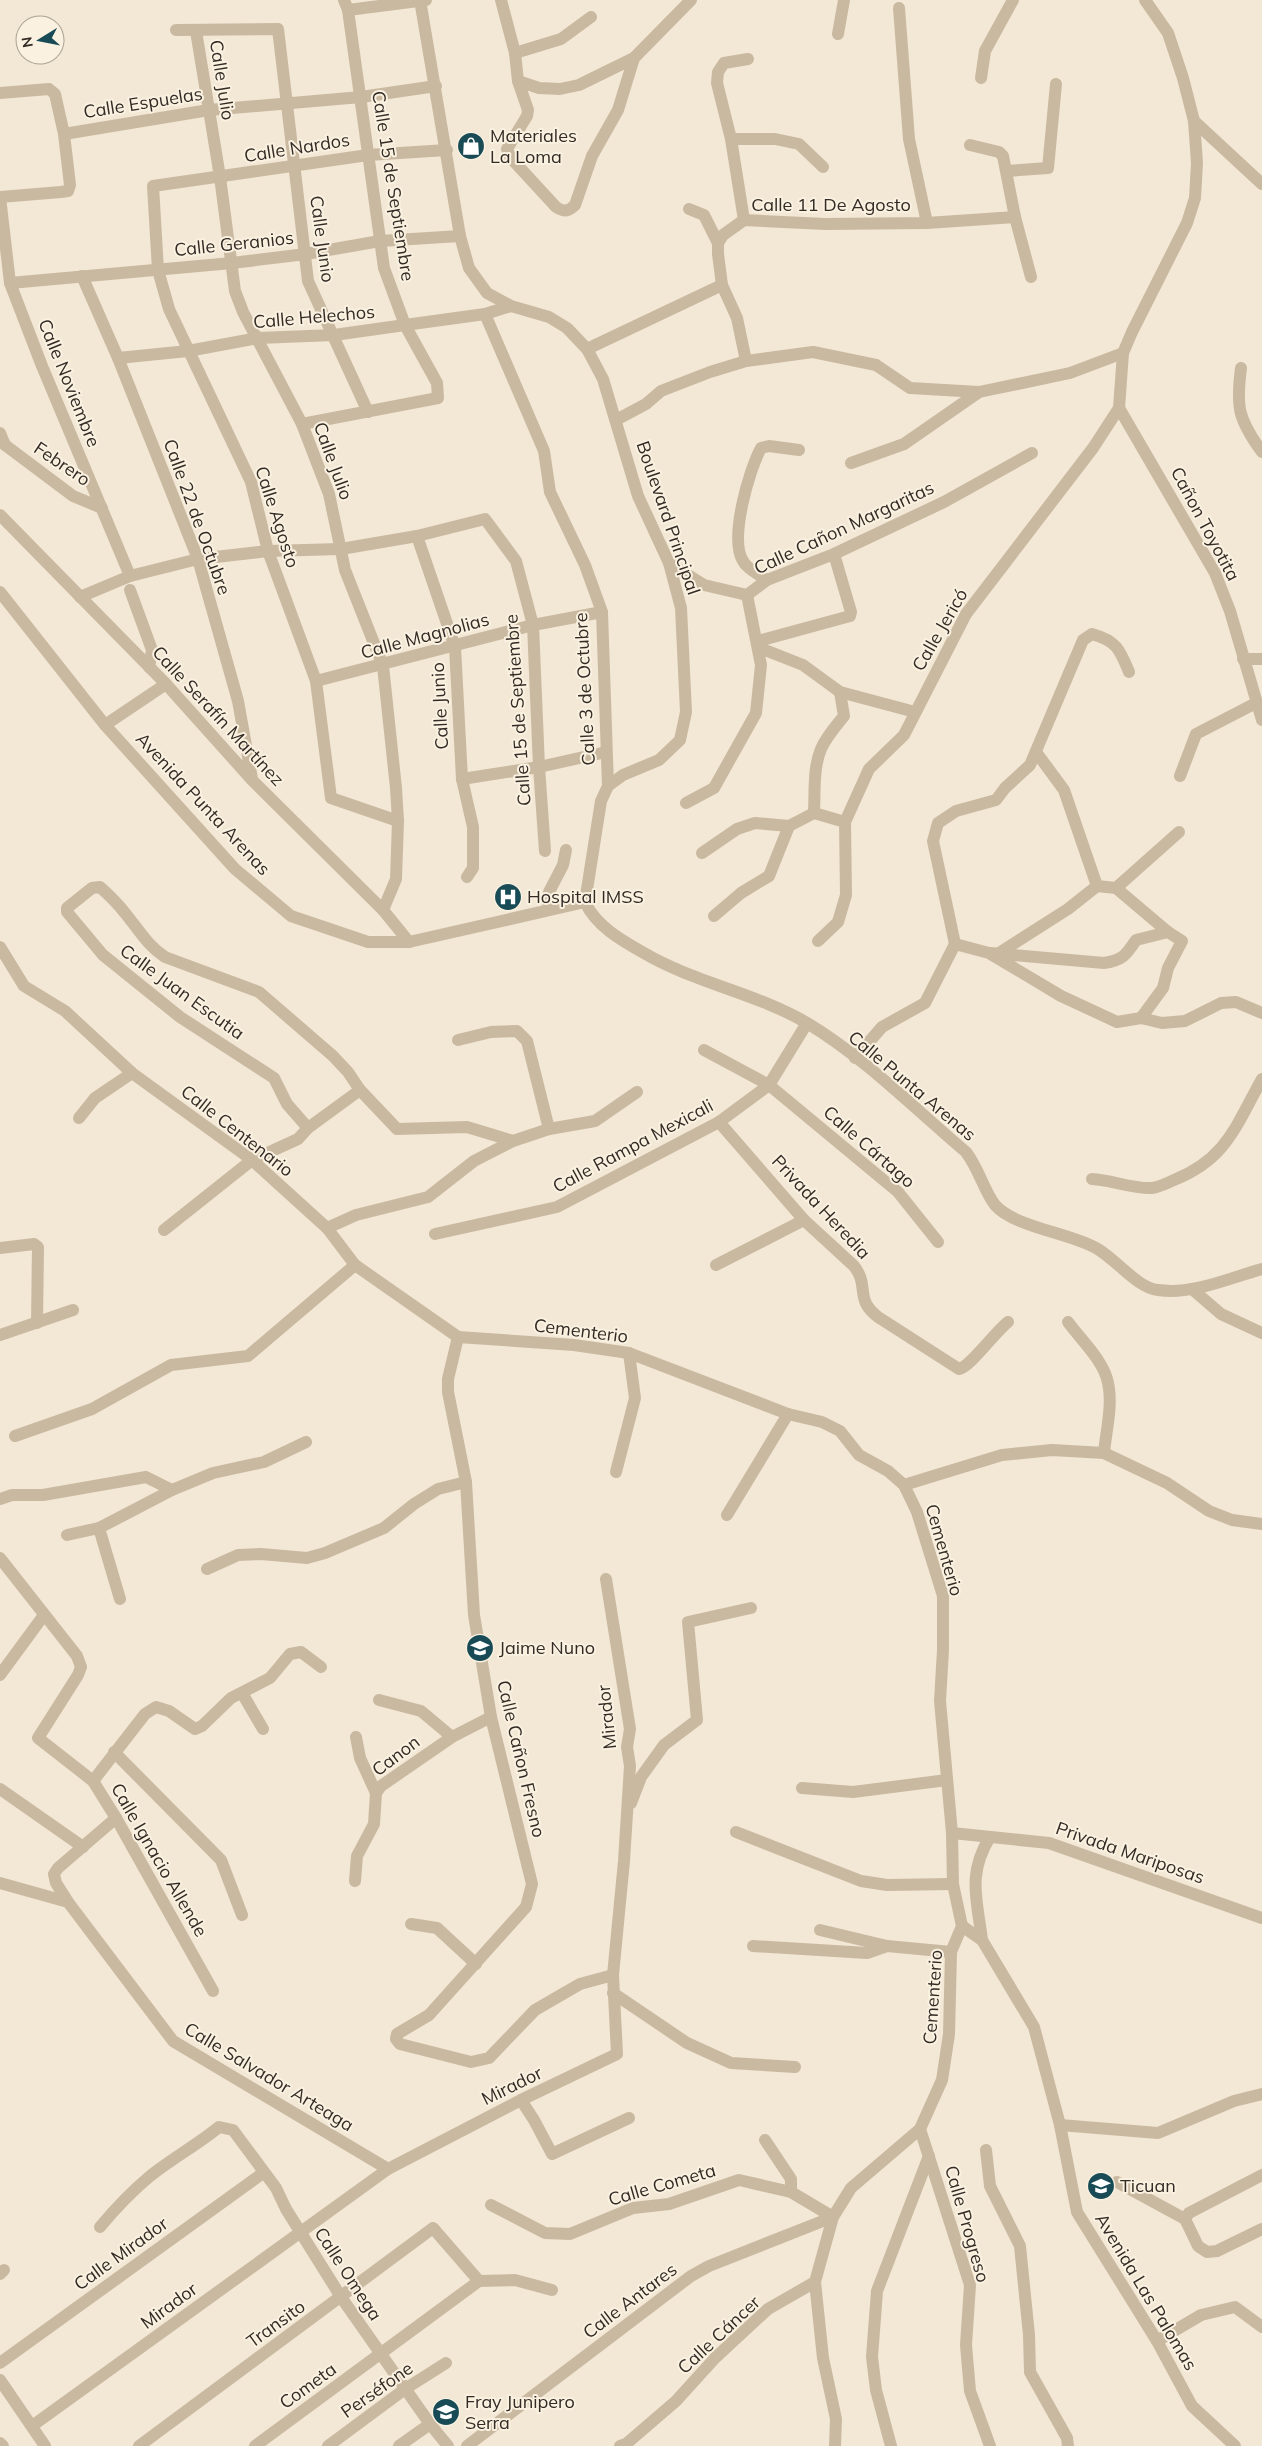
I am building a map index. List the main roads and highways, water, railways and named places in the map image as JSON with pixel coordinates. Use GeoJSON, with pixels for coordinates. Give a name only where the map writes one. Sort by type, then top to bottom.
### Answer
{"type":"FeatureCollection","features":[{"type":"Feature","properties":{"kind":"place","name":"Materiales La Loma"},"geometry":{"type":"Point","coordinates":[471,146]}},
{"type":"Feature","properties":{"kind":"place","name":"Hospital IMSS"},"geometry":{"type":"Point","coordinates":[508,897]}},
{"type":"Feature","properties":{"kind":"place","name":"Jaime Nuno"},"geometry":{"type":"Point","coordinates":[480,1648]}},
{"type":"Feature","properties":{"kind":"place","name":"Ticuan"},"geometry":{"type":"Point","coordinates":[1101,2186]}},
{"type":"Feature","properties":{"kind":"place","name":"Fray Junipero Serra"},"geometry":{"type":"Point","coordinates":[446,2412]}}]}
